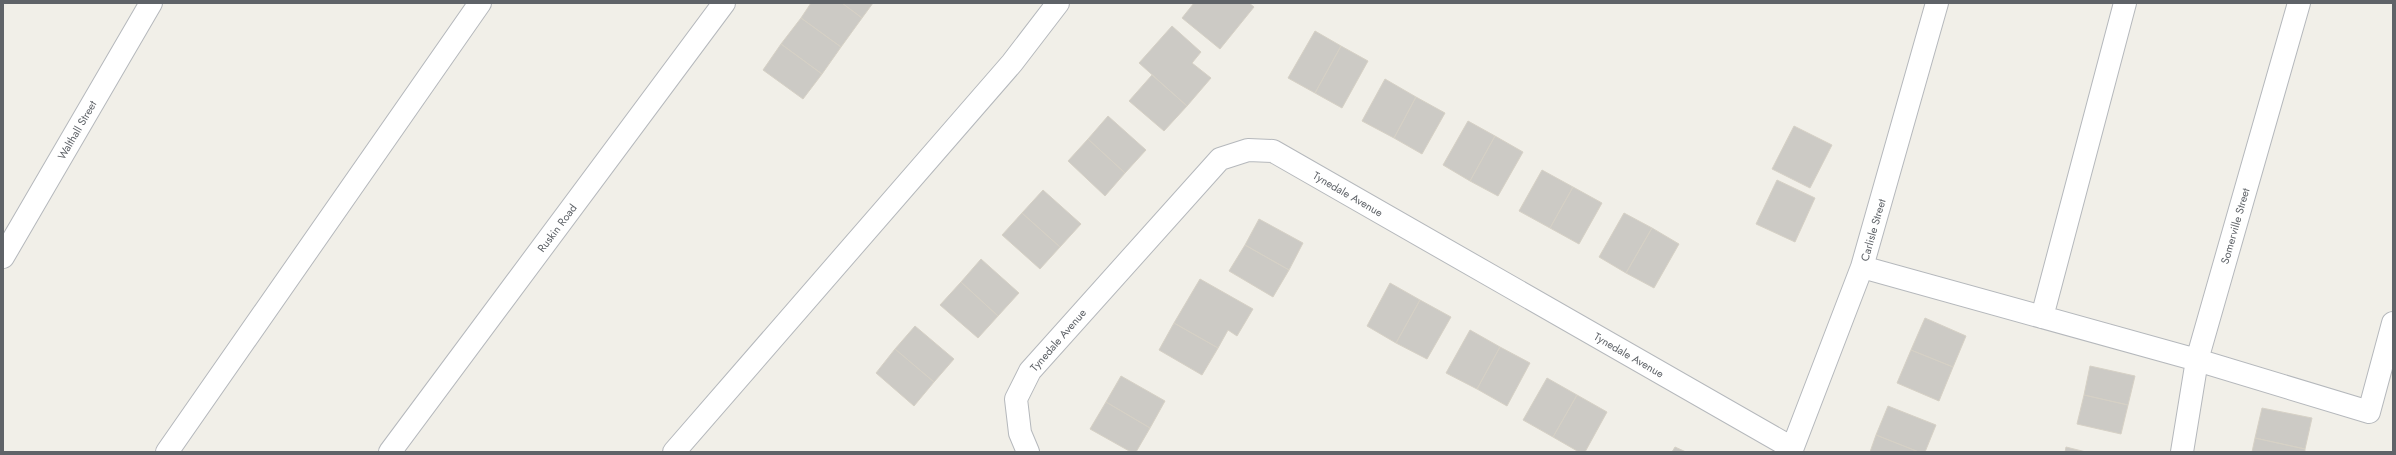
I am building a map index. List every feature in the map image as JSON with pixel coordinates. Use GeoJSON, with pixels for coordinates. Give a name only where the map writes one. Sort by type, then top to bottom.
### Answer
{"type":"FeatureCollection","features":[{"type":"Feature","properties":{"kind":"street","name":"Walthall Street"},"geometry":{"type":"LineString","coordinates":[[3,256],[151,3]]}},
{"type":"Feature","properties":{"kind":"street"},"geometry":{"type":"LineString","coordinates":[[167,452],[480,3]]}},
{"type":"Feature","properties":{"kind":"street","name":"Ruskin Road"},"geometry":{"type":"LineString","coordinates":[[390,452],[724,3]]}},
{"type":"Feature","properties":{"kind":"street"},"geometry":{"type":"LineString","coordinates":[[674,452],[1012,63],[1058,3]]}},
{"type":"Feature","properties":{"kind":"street","name":"Carlisle Street"},"geometry":{"type":"LineString","coordinates":[[1792,450],[1862,267],[1937,3]]}},
{"type":"Feature","properties":{"kind":"street"},"geometry":{"type":"LineString","coordinates":[[2042,317],[2125,3]]}},
{"type":"Feature","properties":{"kind":"street","name":"Somerville Street"},"geometry":{"type":"LineString","coordinates":[[2182,452],[2197,360],[2299,3]]}},
{"type":"Feature","properties":{"kind":"street","name":"Tynedale Avenue"},"geometry":{"type":"LineString","coordinates":[[1028,452],[1020,433],[1016,399],[1030,371],[1220,159],[1248,150],[1274,151],[1792,450]]}},
{"type":"Feature","properties":{"kind":"street"},"geometry":{"type":"LineString","coordinates":[[1862,267],[2197,360],[2369,412],[2393,323]]}},
{"type":"Feature","properties":{"kind":"building"},"geometry":{"type":"Polygon","coordinates":[[[811,3],[842,3],[862,18],[841,47],[801,18],[811,3]]]}},
{"type":"Feature","properties":{"kind":"building"},"geometry":{"type":"Polygon","coordinates":[[[842,3],[873,3],[862,18],[842,3]]]}},
{"type":"Feature","properties":{"kind":"building"},"geometry":{"type":"Polygon","coordinates":[[[1194,3],[1249,3],[1254,7],[1220,49],[1182,18],[1194,3]]]}},
{"type":"Feature","properties":{"kind":"building"},"geometry":{"type":"Polygon","coordinates":[[[801,18],[841,47],[822,74],[781,44],[801,18]]]}},
{"type":"Feature","properties":{"kind":"building"},"geometry":{"type":"Polygon","coordinates":[[[1172,26],[1201,52],[1192,63],[1211,78],[1187,106],[1139,63],[1172,26]]]}},
{"type":"Feature","properties":{"kind":"building"},"geometry":{"type":"Polygon","coordinates":[[[1315,31],[1341,46],[1315,93],[1288,78],[1315,31]]]}},
{"type":"Feature","properties":{"kind":"building"},"geometry":{"type":"Polygon","coordinates":[[[781,44],[822,74],[803,99],[763,70],[781,44]]]}},
{"type":"Feature","properties":{"kind":"building"},"geometry":{"type":"Polygon","coordinates":[[[1341,46],[1368,61],[1342,108],[1315,93],[1341,46]]]}},
{"type":"Feature","properties":{"kind":"building"},"geometry":{"type":"Polygon","coordinates":[[[1152,75],[1187,106],[1164,131],[1129,101],[1152,75]]]}},
{"type":"Feature","properties":{"kind":"building"},"geometry":{"type":"Polygon","coordinates":[[[1385,79],[1416,97],[1394,138],[1362,121],[1385,79]]]}},
{"type":"Feature","properties":{"kind":"building"},"geometry":{"type":"Polygon","coordinates":[[[1416,97],[1445,113],[1422,154],[1394,138],[1416,97]]]}},
{"type":"Feature","properties":{"kind":"building"},"geometry":{"type":"Polygon","coordinates":[[[1108,116],[1146,150],[1125,173],[1088,139],[1108,116]]]}},
{"type":"Feature","properties":{"kind":"building"},"geometry":{"type":"Polygon","coordinates":[[[1468,121],[1495,136],[1470,181],[1443,165],[1468,121]]]}},
{"type":"Feature","properties":{"kind":"building"},"geometry":{"type":"Polygon","coordinates":[[[1794,126],[1832,145],[1810,188],[1772,169],[1794,126]]]}},
{"type":"Feature","properties":{"kind":"building"},"geometry":{"type":"Polygon","coordinates":[[[1495,136],[1523,152],[1498,196],[1470,181],[1495,136]]]}},
{"type":"Feature","properties":{"kind":"building"},"geometry":{"type":"Polygon","coordinates":[[[1088,139],[1125,173],[1105,196],[1068,161],[1088,139]]]}},
{"type":"Feature","properties":{"kind":"building"},"geometry":{"type":"Polygon","coordinates":[[[1542,170],[1573,187],[1550,228],[1519,211],[1542,170]]]}},
{"type":"Feature","properties":{"kind":"building"},"geometry":{"type":"Polygon","coordinates":[[[1777,180],[1815,198],[1795,242],[1756,224],[1777,180]]]}},
{"type":"Feature","properties":{"kind":"building"},"geometry":{"type":"Polygon","coordinates":[[[1573,187],[1602,203],[1579,244],[1550,228],[1573,187]]]}},
{"type":"Feature","properties":{"kind":"building"},"geometry":{"type":"Polygon","coordinates":[[[1043,190],[1081,224],[1060,247],[1022,213],[1043,190]]]}},
{"type":"Feature","properties":{"kind":"building"},"geometry":{"type":"Polygon","coordinates":[[[1022,213],[1060,247],[1040,269],[1002,235],[1022,213]]]}},
{"type":"Feature","properties":{"kind":"building"},"geometry":{"type":"Polygon","coordinates":[[[1624,213],[1652,228],[1626,273],[1599,257],[1624,213]]]}},
{"type":"Feature","properties":{"kind":"building"},"geometry":{"type":"Polygon","coordinates":[[[1259,219],[1303,243],[1289,270],[1245,245],[1259,219]]]}},
{"type":"Feature","properties":{"kind":"building"},"geometry":{"type":"Polygon","coordinates":[[[1652,228],[1679,244],[1654,288],[1626,273],[1652,228]]]}},
{"type":"Feature","properties":{"kind":"building"},"geometry":{"type":"Polygon","coordinates":[[[1245,245],[1289,270],[1273,297],[1229,271],[1245,245]]]}},
{"type":"Feature","properties":{"kind":"building"},"geometry":{"type":"Polygon","coordinates":[[[981,259],[1019,293],[998,316],[961,282],[981,259]]]}},
{"type":"Feature","properties":{"kind":"building"},"geometry":{"type":"Polygon","coordinates":[[[1200,279],[1253,309],[1237,336],[1228,330],[1218,348],[1174,323],[1200,279]]]}},
{"type":"Feature","properties":{"kind":"building"},"geometry":{"type":"Polygon","coordinates":[[[961,282],[998,316],[978,338],[940,305],[961,282]]]}},
{"type":"Feature","properties":{"kind":"building"},"geometry":{"type":"Polygon","coordinates":[[[1390,283],[1420,300],[1396,343],[1367,326],[1390,283]]]}},
{"type":"Feature","properties":{"kind":"building"},"geometry":{"type":"Polygon","coordinates":[[[1420,300],[1451,317],[1427,359],[1396,343],[1420,300]]]}},
{"type":"Feature","properties":{"kind":"building"},"geometry":{"type":"Polygon","coordinates":[[[1925,318],[1966,336],[1953,367],[1911,350],[1925,318]]]}},
{"type":"Feature","properties":{"kind":"building"},"geometry":{"type":"Polygon","coordinates":[[[1174,323],[1218,348],[1202,375],[1159,350],[1174,323]]]}},
{"type":"Feature","properties":{"kind":"building"},"geometry":{"type":"Polygon","coordinates":[[[915,326],[954,359],[934,382],[895,349],[915,326]]]}},
{"type":"Feature","properties":{"kind":"building"},"geometry":{"type":"Polygon","coordinates":[[[1470,330],[1500,347],[1477,389],[1446,373],[1470,330]]]}},
{"type":"Feature","properties":{"kind":"building"},"geometry":{"type":"Polygon","coordinates":[[[1500,347],[1530,363],[1507,406],[1477,389],[1500,347]]]}},
{"type":"Feature","properties":{"kind":"building"},"geometry":{"type":"Polygon","coordinates":[[[895,349],[934,382],[914,406],[876,373],[895,349]]]}},
{"type":"Feature","properties":{"kind":"building"},"geometry":{"type":"Polygon","coordinates":[[[1911,350],[1953,367],[1939,401],[1897,383],[1911,350]]]}},
{"type":"Feature","properties":{"kind":"building"},"geometry":{"type":"Polygon","coordinates":[[[2090,366],[2135,376],[2128,405],[2084,395],[2090,366]]]}},
{"type":"Feature","properties":{"kind":"building"},"geometry":{"type":"Polygon","coordinates":[[[1121,376],[1165,401],[1150,428],[1106,402],[1121,376]]]}},
{"type":"Feature","properties":{"kind":"building"},"geometry":{"type":"Polygon","coordinates":[[[1547,378],[1577,395],[1553,437],[1523,420],[1547,378]]]}},
{"type":"Feature","properties":{"kind":"building"},"geometry":{"type":"Polygon","coordinates":[[[1577,395],[1607,412],[1585,452],[1579,452],[1553,437],[1577,395]]]}},
{"type":"Feature","properties":{"kind":"building"},"geometry":{"type":"Polygon","coordinates":[[[2084,395],[2128,405],[2121,434],[2077,424],[2084,395]]]}},
{"type":"Feature","properties":{"kind":"building"},"geometry":{"type":"Polygon","coordinates":[[[1106,402],[1150,428],[1136,452],[1131,452],[1090,429],[1106,402]]]}},
{"type":"Feature","properties":{"kind":"building"},"geometry":{"type":"Polygon","coordinates":[[[1888,406],[1936,425],[1925,452],[1919,452],[1876,435],[1888,406]]]}},
{"type":"Feature","properties":{"kind":"building"},"geometry":{"type":"Polygon","coordinates":[[[2262,408],[2312,418],[2305,449],[2255,438],[2262,408]]]}},
{"type":"Feature","properties":{"kind":"building"},"geometry":{"type":"Polygon","coordinates":[[[1876,435],[1919,452],[1870,452],[1876,435]]]}},
{"type":"Feature","properties":{"kind":"building"},"geometry":{"type":"Polygon","coordinates":[[[2255,438],[2305,449],[2305,452],[2252,452],[2255,438]]]}},
{"type":"Feature","properties":{"kind":"building"},"geometry":{"type":"Polygon","coordinates":[[[1675,447],[1686,452],[1672,452],[1675,447]]]}},
{"type":"Feature","properties":{"kind":"building"},"geometry":{"type":"Polygon","coordinates":[[[2066,447],[2086,452],[2065,452],[2066,447]]]}}]}
